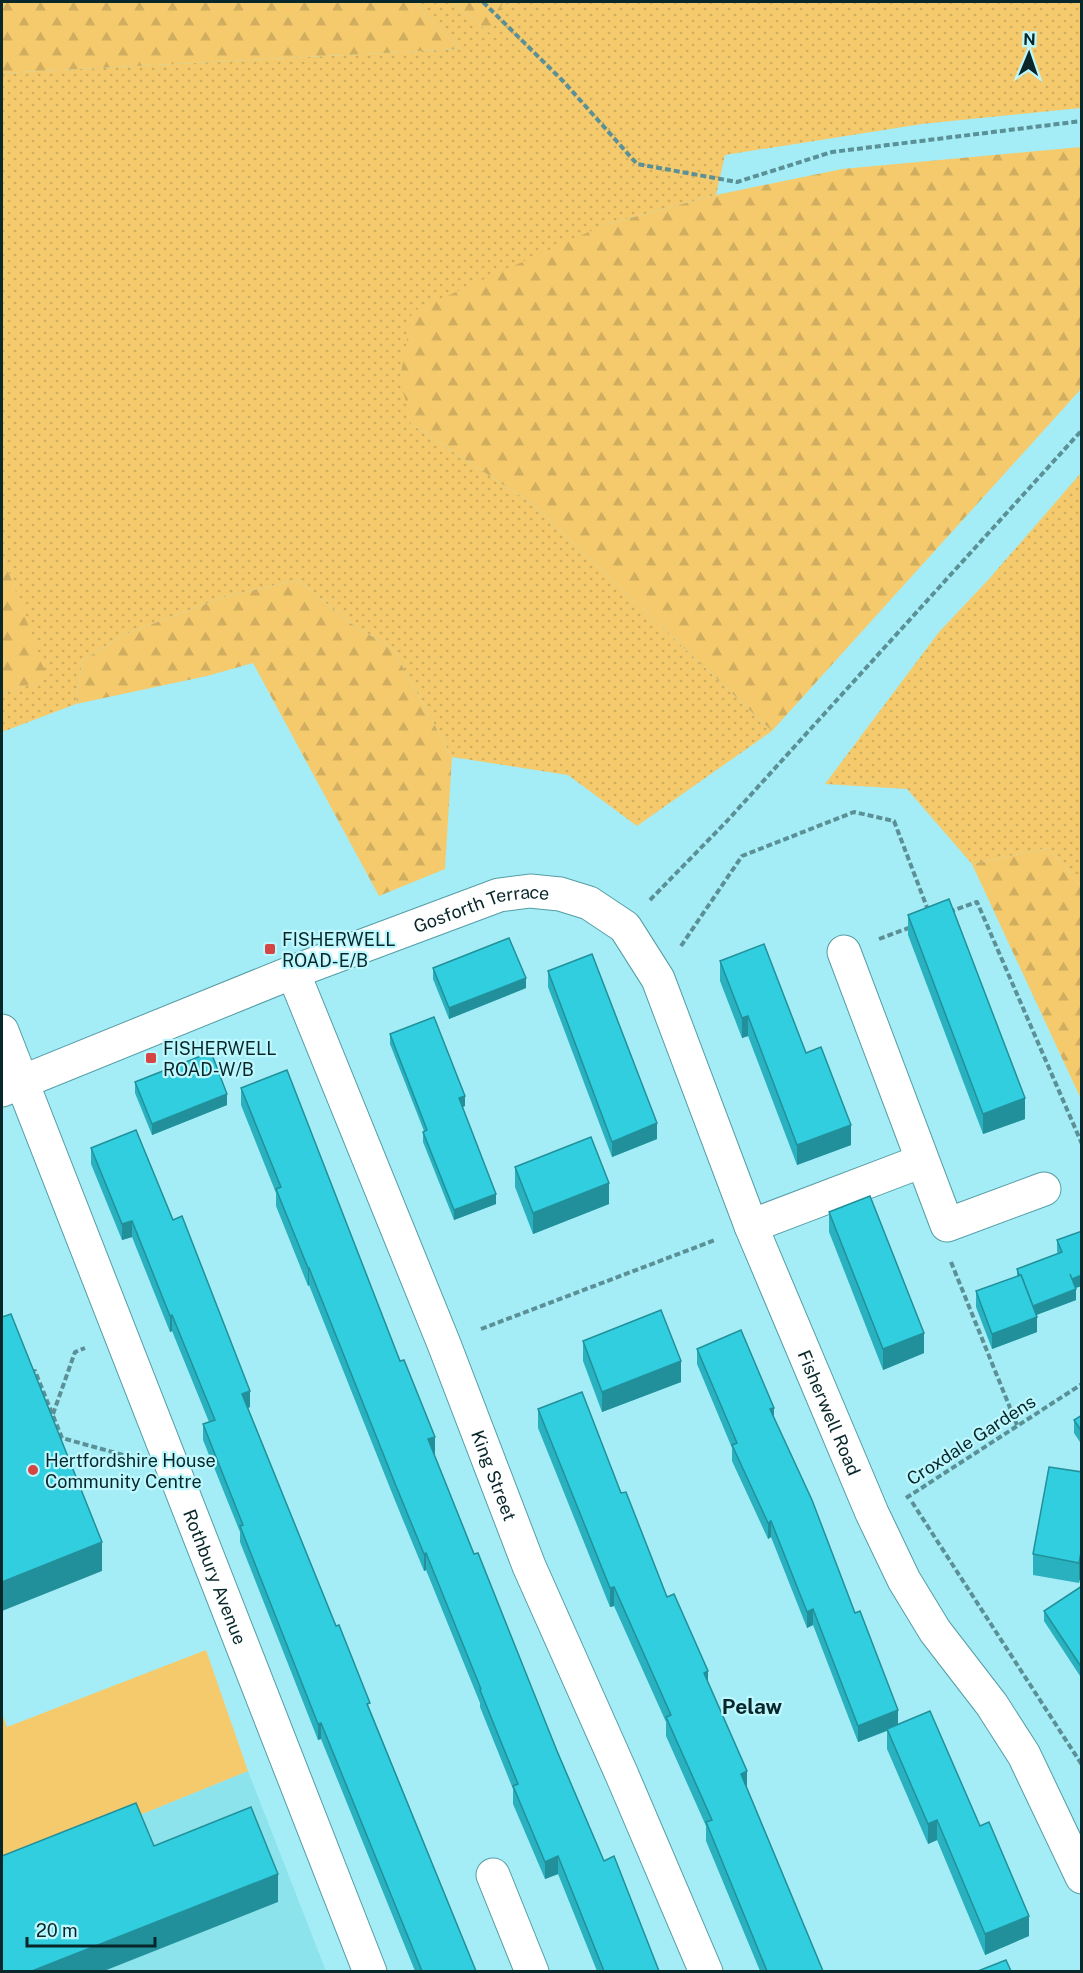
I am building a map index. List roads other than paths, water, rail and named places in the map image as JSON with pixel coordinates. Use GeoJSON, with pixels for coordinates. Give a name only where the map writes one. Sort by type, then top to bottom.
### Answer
{"type":"FeatureCollection","features":[{"type":"Feature","properties":{"kind":"street","name":"Gosforth Terrace"},"geometry":{"type":"LineString","coordinates":[[11,1086],[293,972],[499,895],[530,891],[560,894],[589,903],[624,927]]}},
{"type":"Feature","properties":{"kind":"street","name":"Fisherwell Road"},"geometry":{"type":"LineString","coordinates":[[624,927],[658,979],[751,1226],[872,1513],[904,1580],[935,1631],[992,1705],[1024,1755],[1082,1877]]}},
{"type":"Feature","properties":{"kind":"street"},"geometry":{"type":"LineString","coordinates":[[844,952],[947,1226],[1044,1189]]}},
{"type":"Feature","properties":{"kind":"street","name":"King Street"},"geometry":{"type":"LineString","coordinates":[[293,972],[444,1344],[529,1566],[622,1774],[706,1971]]}},
{"type":"Feature","properties":{"kind":"street","name":"Rothbury Avenue"},"geometry":{"type":"LineString","coordinates":[[2,1031],[11,1086],[120,1336],[370,1971]]}},
{"type":"Feature","properties":{"kind":"street"},"geometry":{"type":"LineString","coordinates":[[751,1226],[922,1161]]}},
{"type":"Feature","properties":{"kind":"street"},"geometry":{"type":"LineString","coordinates":[[493,1875],[532,1971]]}},
{"type":"Feature","properties":{"kind":"place","name":"FISHERWELL ROAD-E/B"},"geometry":{"type":"Point","coordinates":[270,949]}},
{"type":"Feature","properties":{"kind":"place","name":"FISHERWELL ROAD-W/B"},"geometry":{"type":"Point","coordinates":[151,1058]}},
{"type":"Feature","properties":{"kind":"place","name":"Hertfordshire House Community Centre"},"geometry":{"type":"Point","coordinates":[33,1470]}},
{"type":"Feature","properties":{"kind":"district","name":"Pelaw"},"geometry":{"type":"Point","coordinates":[752,1706]}}]}
